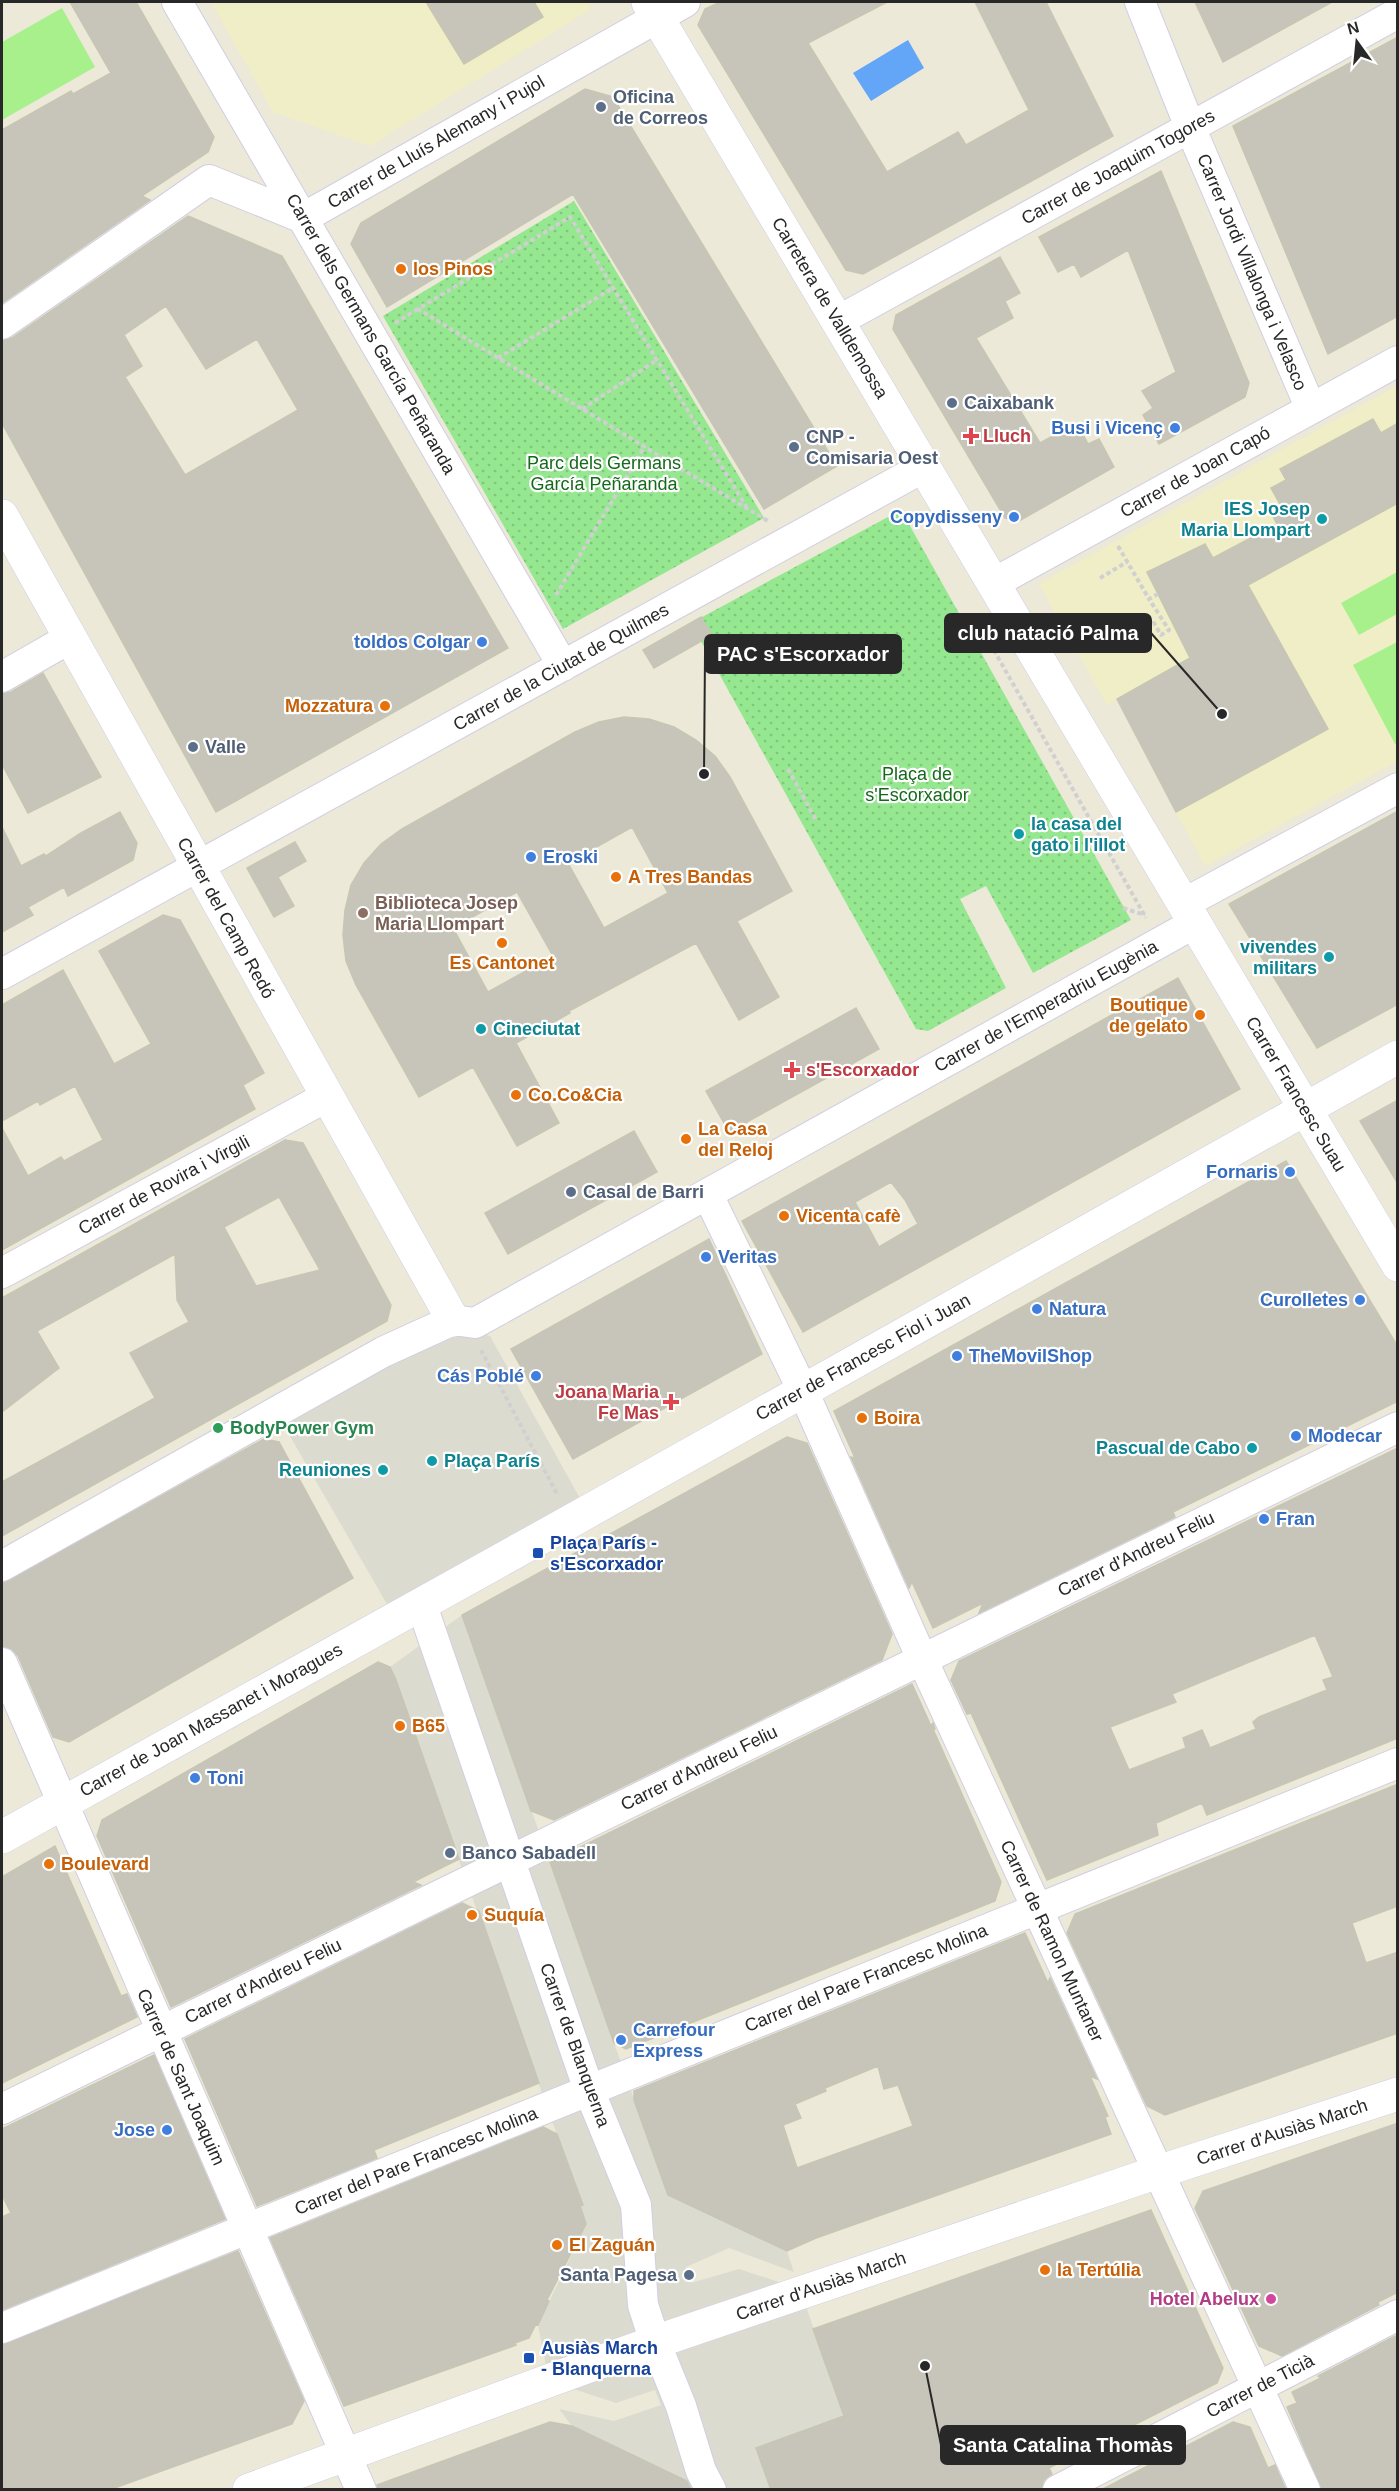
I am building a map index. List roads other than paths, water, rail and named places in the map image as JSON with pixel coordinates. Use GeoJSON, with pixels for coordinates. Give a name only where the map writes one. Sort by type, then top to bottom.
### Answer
{"type":"FeatureCollection","features":[{"type":"Feature","properties":{"kind":"street","name":"Carrer dels Germans García Peñaranda"},"geometry":{"type":"LineString","coordinates":[[177,2],[563,666]]}},
{"type":"Feature","properties":{"kind":"street","name":"Carrer Jordi Villalonga i Velasco"},"geometry":{"type":"LineString","coordinates":[[1140,2],[1190,127],[1311,409]]}},
{"type":"Feature","properties":{"kind":"street","name":"Carrer de Lluís Alemany i Pujol"},"geometry":{"type":"LineString","coordinates":[[303,218],[663,6]]}},
{"type":"Feature","properties":{"kind":"street","name":"Carretera de Valldemossa"},"geometry":{"type":"LineString","coordinates":[[663,6],[838,321],[1189,913]]}},
{"type":"Feature","properties":{"kind":"street","name":"Carrer de Joaquim Togores"},"geometry":{"type":"LineString","coordinates":[[838,321],[1398,13]]}},
{"type":"Feature","properties":{"kind":"street"},"geometry":{"type":"LineString","coordinates":[[2,324],[209,180],[303,218]]}},
{"type":"Feature","properties":{"kind":"street","name":"Carrer de Joan Capó"},"geometry":{"type":"LineString","coordinates":[[993,584],[1398,361]]}},
{"type":"Feature","properties":{"kind":"street","name":"Carrer de la Ciutat de Quilmes"},"geometry":{"type":"LineString","coordinates":[[2,974],[924,467]]}},
{"type":"Feature","properties":{"kind":"street","name":"Carrer del Camp Redó"},"geometry":{"type":"LineString","coordinates":[[2,516],[453,1320]]}},
{"type":"Feature","properties":{"kind":"street"},"geometry":{"type":"LineString","coordinates":[[2,677],[70,638]]}},
{"type":"Feature","properties":{"kind":"street","name":"Carrer de l'Emperadriu Eugènia"},"geometry":{"type":"LineString","coordinates":[[453,1320],[475,1323],[708,1195],[1398,788]]}},
{"type":"Feature","properties":{"kind":"street","name":"Carrer Francesc Suau"},"geometry":{"type":"LineString","coordinates":[[1189,913],[1398,1265]]}},
{"type":"Feature","properties":{"kind":"street","name":"Carrer de Francesc Fiol i Juan"},"geometry":{"type":"LineString","coordinates":[[421,1603],[1398,1057]]}},
{"type":"Feature","properties":{"kind":"street","name":"Carrer de Rovira i Virgili"},"geometry":{"type":"LineString","coordinates":[[2,1273],[326,1097]]}},
{"type":"Feature","properties":{"kind":"street"},"geometry":{"type":"LineString","coordinates":[[708,1195],[803,1391]]}},
{"type":"Feature","properties":{"kind":"street"},"geometry":{"type":"LineString","coordinates":[[2,1566],[383,1352],[453,1320]]}},
{"type":"Feature","properties":{"kind":"street","name":"Carrer de Ramon Muntaner"},"geometry":{"type":"LineString","coordinates":[[803,1391],[922,1659],[1305,2490]]}},
{"type":"Feature","properties":{"kind":"street","name":"Carrer d'Andreu Feliu"},"geometry":{"type":"LineString","coordinates":[[2,2109],[1398,1427]]}},
{"type":"Feature","properties":{"kind":"street","name":"Carrer de Joan Massanet i Moragues"},"geometry":{"type":"LineString","coordinates":[[2,1837],[421,1603]]}},
{"type":"Feature","properties":{"kind":"street","name":"Carrer de Blanquerna"},"geometry":{"type":"LineString","coordinates":[[421,1603],[589,2090],[636,2205],[644,2305],[655,2342],[681,2406],[701,2471],[711,2490]]}},
{"type":"Feature","properties":{"kind":"street","name":"Carrer de Sant Joaquim"},"geometry":{"type":"LineString","coordinates":[[2,1664],[361,2490]]}},
{"type":"Feature","properties":{"kind":"street","name":"Carrer del Pare Francesc Molina"},"geometry":{"type":"LineString","coordinates":[[2,2328],[1398,1764]]}},
{"type":"Feature","properties":{"kind":"street","name":"Carrer d'Ausiàs March"},"geometry":{"type":"LineString","coordinates":[[249,2490],[345,2453],[655,2342],[1158,2172],[1398,2094]]}},
{"type":"Feature","properties":{"kind":"street","name":"Carrer de Ticià"},"geometry":{"type":"LineString","coordinates":[[1058,2490],[1398,2315]]}},
{"type":"Feature","properties":{"kind":"water"},"geometry":{"type":"Polygon","coordinates":[[[908,40],[924,68],[871,101],[853,73],[908,40]]]}},
{"type":"Feature","properties":{"kind":"place","name":"Oficina de Correos"},"geometry":{"type":"Point","coordinates":[601,107]}},
{"type":"Feature","properties":{"kind":"place","name":"los Pinos"},"geometry":{"type":"Point","coordinates":[401,269]}},
{"type":"Feature","properties":{"kind":"place","name":"Caixabank"},"geometry":{"type":"Point","coordinates":[952,403]}},
{"type":"Feature","properties":{"kind":"place","name":"Busi i Vicenç"},"geometry":{"type":"Point","coordinates":[1175,428]}},
{"type":"Feature","properties":{"kind":"place","name":"Lluch"},"geometry":{"type":"Point","coordinates":[971,436]}},
{"type":"Feature","properties":{"kind":"place","name":"CNP - Comisaria Oest"},"geometry":{"type":"Point","coordinates":[794,447]}},
{"type":"Feature","properties":{"kind":"place","name":"Copydisseny"},"geometry":{"type":"Point","coordinates":[1014,517]}},
{"type":"Feature","properties":{"kind":"place","name":"IES Josep Maria Llompart"},"geometry":{"type":"Point","coordinates":[1322,519]}},
{"type":"Feature","properties":{"kind":"place","name":"toldos Colgar"},"geometry":{"type":"Point","coordinates":[482,642]}},
{"type":"Feature","properties":{"kind":"place","name":"Mozzatura"},"geometry":{"type":"Point","coordinates":[385,706]}},
{"type":"Feature","properties":{"kind":"place","name":"club natació Palma"},"geometry":{"type":"Point","coordinates":[1222,714]}},
{"type":"Feature","properties":{"kind":"place","name":"Valle"},"geometry":{"type":"Point","coordinates":[193,747]}},
{"type":"Feature","properties":{"kind":"place","name":"PAC s'Escorxador"},"geometry":{"type":"Point","coordinates":[704,774]}},
{"type":"Feature","properties":{"kind":"place","name":"la casa del gato i l'illot"},"geometry":{"type":"Point","coordinates":[1019,834]}},
{"type":"Feature","properties":{"kind":"place","name":"Eroski"},"geometry":{"type":"Point","coordinates":[531,857]}},
{"type":"Feature","properties":{"kind":"place","name":"A Tres Bandas"},"geometry":{"type":"Point","coordinates":[616,877]}},
{"type":"Feature","properties":{"kind":"place","name":"Biblioteca Josep Maria Llompart"},"geometry":{"type":"Point","coordinates":[363,913]}},
{"type":"Feature","properties":{"kind":"place","name":"Es Cantonet"},"geometry":{"type":"Point","coordinates":[502,943]}},
{"type":"Feature","properties":{"kind":"place","name":"vivendes militars"},"geometry":{"type":"Point","coordinates":[1329,957]}},
{"type":"Feature","properties":{"kind":"place","name":"Boutique de gelato"},"geometry":{"type":"Point","coordinates":[1200,1015]}},
{"type":"Feature","properties":{"kind":"place","name":"Cineciutat"},"geometry":{"type":"Point","coordinates":[481,1029]}},
{"type":"Feature","properties":{"kind":"place","name":"s'Escorxador"},"geometry":{"type":"Point","coordinates":[792,1070]}},
{"type":"Feature","properties":{"kind":"place","name":"Co.Co&Cia"},"geometry":{"type":"Point","coordinates":[516,1095]}},
{"type":"Feature","properties":{"kind":"place","name":"La Casa del Reloj"},"geometry":{"type":"Point","coordinates":[686,1139]}},
{"type":"Feature","properties":{"kind":"place","name":"Fornaris"},"geometry":{"type":"Point","coordinates":[1290,1172]}},
{"type":"Feature","properties":{"kind":"place","name":"Casal de Barri"},"geometry":{"type":"Point","coordinates":[571,1192]}},
{"type":"Feature","properties":{"kind":"place","name":"Vicenta cafè"},"geometry":{"type":"Point","coordinates":[784,1216]}},
{"type":"Feature","properties":{"kind":"place","name":"Veritas"},"geometry":{"type":"Point","coordinates":[706,1257]}},
{"type":"Feature","properties":{"kind":"place","name":"Curolletes"},"geometry":{"type":"Point","coordinates":[1360,1300]}},
{"type":"Feature","properties":{"kind":"place","name":"Natura"},"geometry":{"type":"Point","coordinates":[1037,1309]}},
{"type":"Feature","properties":{"kind":"place","name":"TheMovilShop"},"geometry":{"type":"Point","coordinates":[957,1356]}},
{"type":"Feature","properties":{"kind":"place","name":"Cás Poblé"},"geometry":{"type":"Point","coordinates":[536,1376]}},
{"type":"Feature","properties":{"kind":"place","name":"Joana Maria Fe Mas"},"geometry":{"type":"Point","coordinates":[671,1402]}},
{"type":"Feature","properties":{"kind":"place","name":"Boira"},"geometry":{"type":"Point","coordinates":[862,1418]}},
{"type":"Feature","properties":{"kind":"place","name":"BodyPower Gym"},"geometry":{"type":"Point","coordinates":[218,1428]}},
{"type":"Feature","properties":{"kind":"place","name":"Modecar"},"geometry":{"type":"Point","coordinates":[1296,1436]}},
{"type":"Feature","properties":{"kind":"place","name":"Pascual de Cabo"},"geometry":{"type":"Point","coordinates":[1252,1448]}},
{"type":"Feature","properties":{"kind":"place","name":"Plaça París"},"geometry":{"type":"Point","coordinates":[432,1461]}},
{"type":"Feature","properties":{"kind":"place","name":"Reuniones"},"geometry":{"type":"Point","coordinates":[383,1470]}},
{"type":"Feature","properties":{"kind":"place","name":"Fran"},"geometry":{"type":"Point","coordinates":[1264,1519]}},
{"type":"Feature","properties":{"kind":"place","name":"Plaça París - s'Escorxador"},"geometry":{"type":"Point","coordinates":[538,1553]}},
{"type":"Feature","properties":{"kind":"place","name":"B65"},"geometry":{"type":"Point","coordinates":[400,1726]}},
{"type":"Feature","properties":{"kind":"place","name":"Toni"},"geometry":{"type":"Point","coordinates":[195,1778]}},
{"type":"Feature","properties":{"kind":"place","name":"Banco Sabadell"},"geometry":{"type":"Point","coordinates":[450,1853]}},
{"type":"Feature","properties":{"kind":"place","name":"Boulevard"},"geometry":{"type":"Point","coordinates":[49,1864]}},
{"type":"Feature","properties":{"kind":"place","name":"Suquía"},"geometry":{"type":"Point","coordinates":[472,1915]}},
{"type":"Feature","properties":{"kind":"place","name":"Carrefour Express"},"geometry":{"type":"Point","coordinates":[621,2040]}},
{"type":"Feature","properties":{"kind":"place","name":"Jose"},"geometry":{"type":"Point","coordinates":[167,2130]}},
{"type":"Feature","properties":{"kind":"place","name":"El Zaguán"},"geometry":{"type":"Point","coordinates":[557,2245]}},
{"type":"Feature","properties":{"kind":"place","name":"la Tertúlia"},"geometry":{"type":"Point","coordinates":[1045,2270]}},
{"type":"Feature","properties":{"kind":"place","name":"Santa Pagesa"},"geometry":{"type":"Point","coordinates":[689,2275]}},
{"type":"Feature","properties":{"kind":"place","name":"Hotel Abelux"},"geometry":{"type":"Point","coordinates":[1271,2299]}},
{"type":"Feature","properties":{"kind":"place","name":"Ausiàs March - Blanquerna"},"geometry":{"type":"Point","coordinates":[529,2358]}},
{"type":"Feature","properties":{"kind":"place","name":"Santa Catalina Thomàs"},"geometry":{"type":"Point","coordinates":[925,2366]}},
{"type":"Feature","properties":{"kind":"park label","name":"Parc dels Germans García Peñaranda"},"geometry":{"type":"Point","coordinates":[604,473]}},
{"type":"Feature","properties":{"kind":"park label","name":"Plaça de s'Escorxador"},"geometry":{"type":"Point","coordinates":[917,784]}}]}
